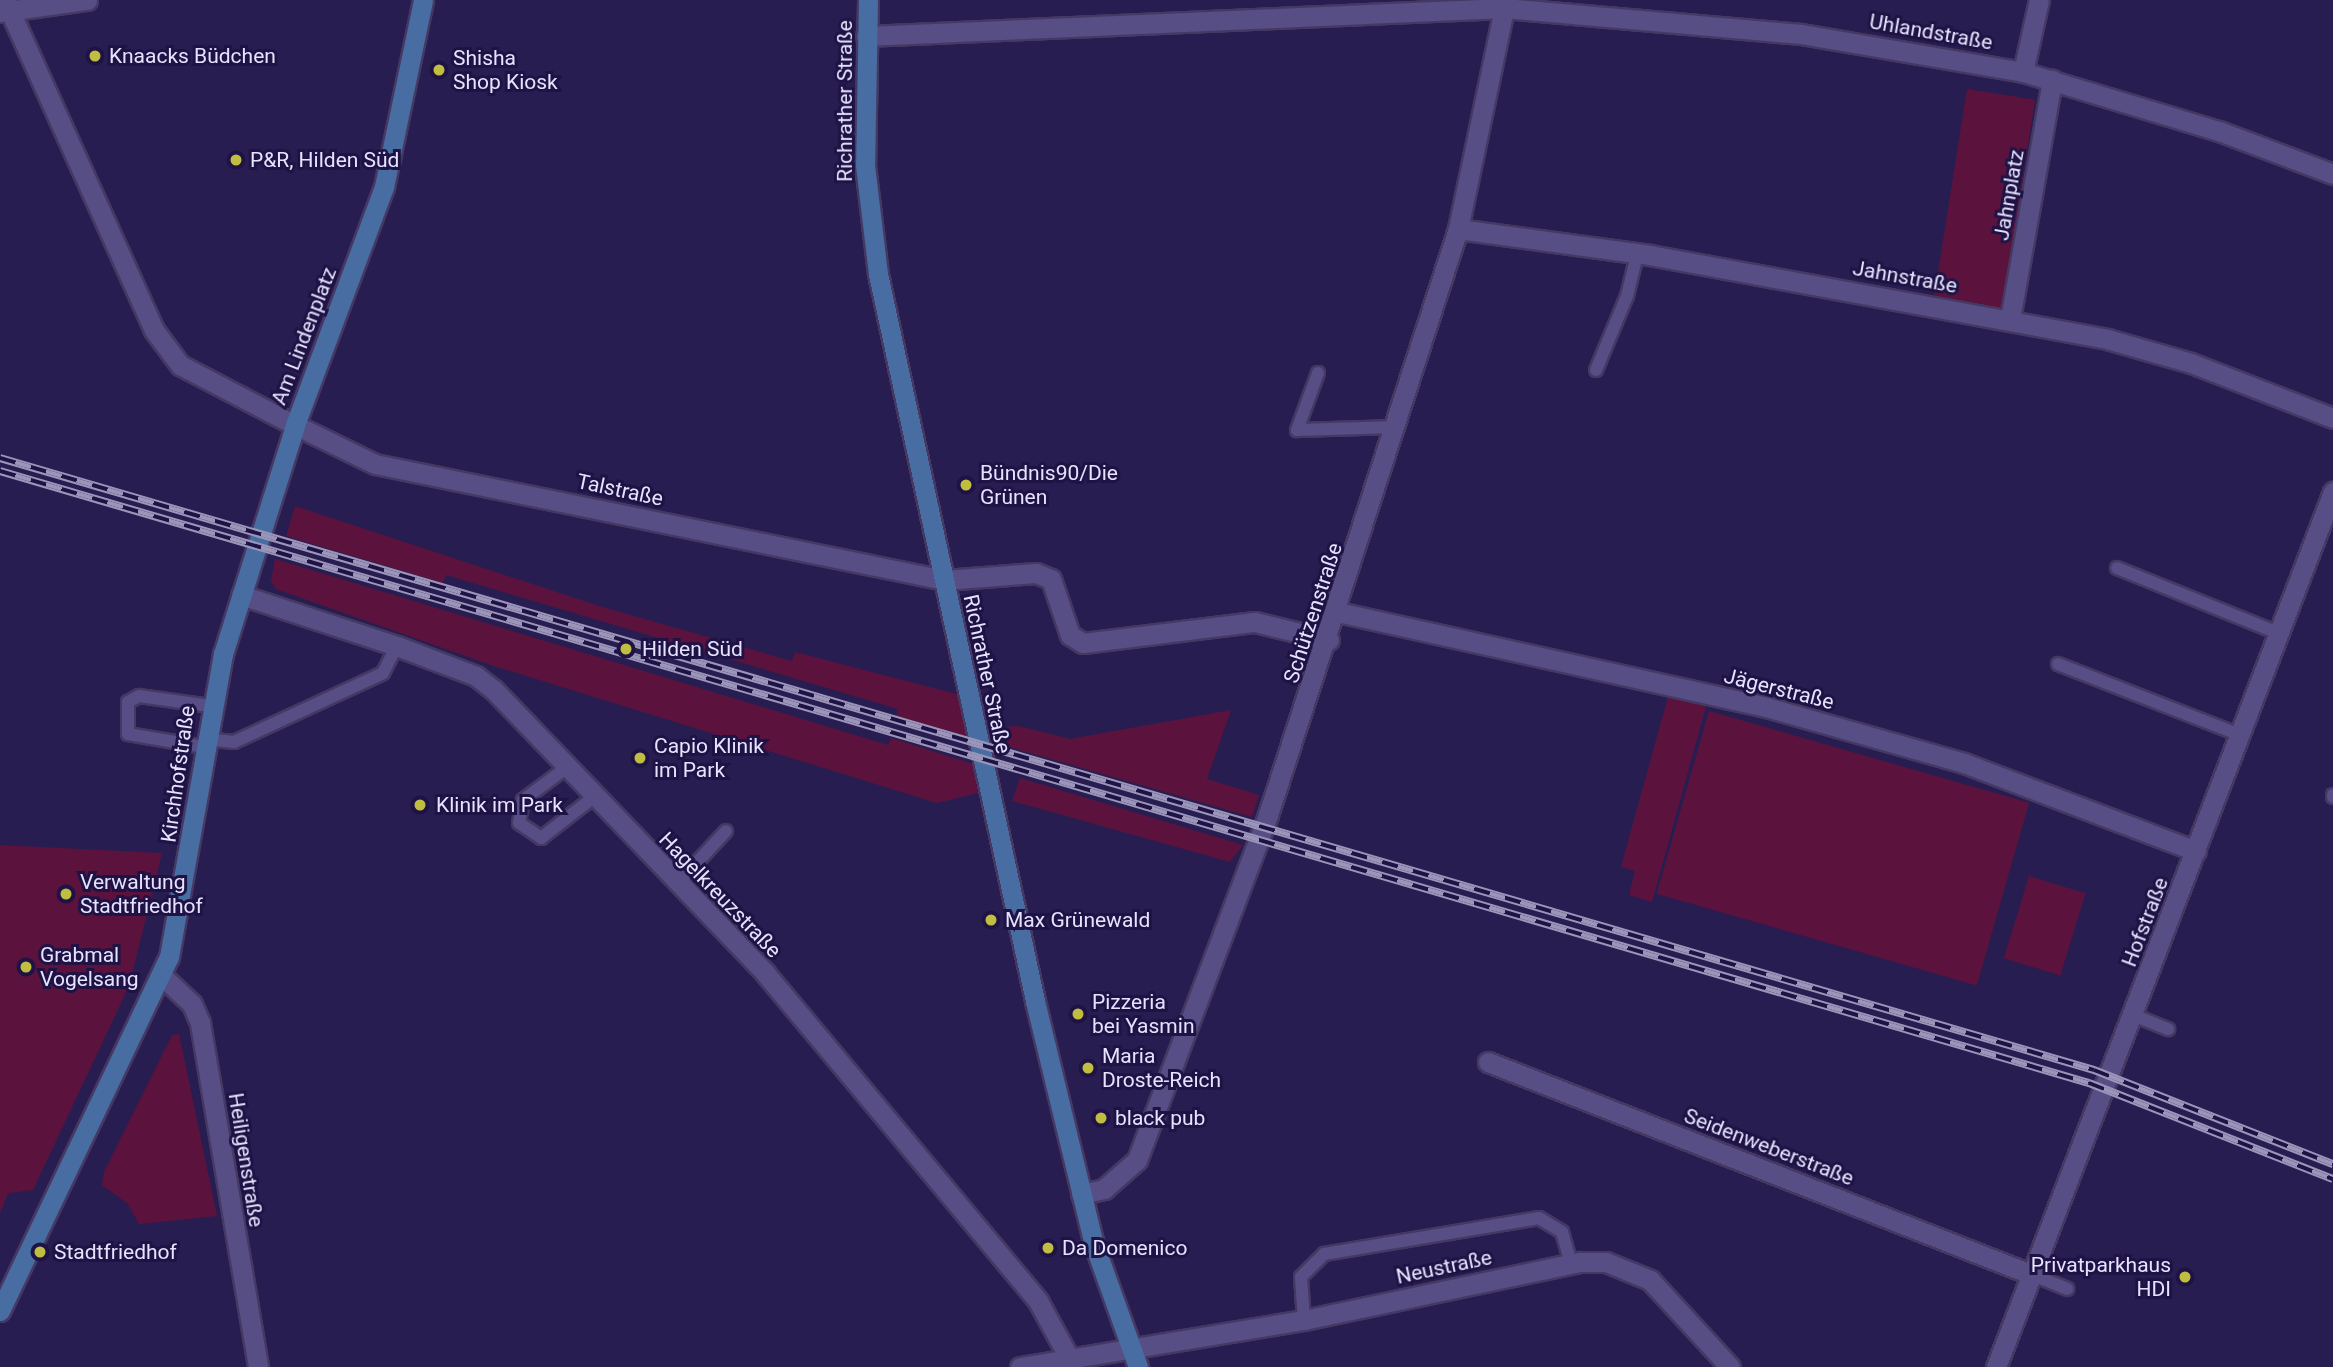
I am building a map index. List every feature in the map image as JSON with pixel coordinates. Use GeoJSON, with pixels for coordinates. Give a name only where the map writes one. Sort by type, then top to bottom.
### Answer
{"type":"FeatureCollection","features":[{"type":"Feature","properties":{"kind":"main road","name":"Am Lindenplatz"},"geometry":{"type":"LineString","coordinates":[[295,425],[384,187],[422,0]]}},
{"type":"Feature","properties":{"kind":"main road","name":"Richrather Straße"},"geometry":{"type":"LineString","coordinates":[[868,0],[865,165],[878,274],[1081,1194],[1129,1348],[1138,1367]]}},
{"type":"Feature","properties":{"kind":"main road","name":"Kirchhofstraße"},"geometry":{"type":"LineString","coordinates":[[0,1311],[161,975],[175,937],[210,706],[241,595],[295,425]]}},
{"type":"Feature","properties":{"kind":"street"},"geometry":{"type":"LineString","coordinates":[[5,8],[88,0]]}},
{"type":"Feature","properties":{"kind":"street"},"geometry":{"type":"LineString","coordinates":[[2023,72],[2039,0]]}},
{"type":"Feature","properties":{"kind":"street","name":"Uhlandstraße"},"geometry":{"type":"LineString","coordinates":[[866,36],[1505,4],[1801,34],[2023,72],[2333,174]]}},
{"type":"Feature","properties":{"kind":"street","name":"Schützenstraße"},"geometry":{"type":"LineString","coordinates":[[1081,1194],[1104,1189],[1137,1160],[1329,640],[1458,229],[1505,4]]}},
{"type":"Feature","properties":{"kind":"street","name":"Am Lindenplatz"},"geometry":{"type":"LineString","coordinates":[[5,8],[154,330],[180,365],[295,425]]}},
{"type":"Feature","properties":{"kind":"street","name":"Jahnplatz"},"geometry":{"type":"LineString","coordinates":[[2010,319],[2052,80]]}},
{"type":"Feature","properties":{"kind":"street","name":"Jahnstraße"},"geometry":{"type":"LineString","coordinates":[[1458,229],[1637,255],[2010,319],[2191,363],[2333,418]]}},
{"type":"Feature","properties":{"kind":"street","name":"Talstraße"},"geometry":{"type":"LineString","coordinates":[[295,425],[319,442],[375,464],[944,580],[1036,573],[1051,579],[1070,635],[1100,646],[1255,622],[1329,640]]}},
{"type":"Feature","properties":{"kind":"street","name":"Hofstraße"},"geometry":{"type":"LineString","coordinates":[[1996,1367],[2278,634],[2328,516],[2333,492]]}},
{"type":"Feature","properties":{"kind":"street","name":"Hagelkreuzstraße"},"geometry":{"type":"LineString","coordinates":[[241,595],[397,646],[476,676],[765,973],[895,1125],[1038,1301],[1068,1356]]}},
{"type":"Feature","properties":{"kind":"street","name":"Jägerstraße"},"geometry":{"type":"LineString","coordinates":[[1338,612],[1766,707],[1964,763],[2196,850]]}},
{"type":"Feature","properties":{"kind":"street","name":"Heiligenstraße"},"geometry":{"type":"LineString","coordinates":[[161,975],[192,1004],[200,1023],[258,1367]]}},
{"type":"Feature","properties":{"kind":"street","name":"Seidenweberstraße"},"geometry":{"type":"LineString","coordinates":[[1488,1062],[2033,1275]]}},
{"type":"Feature","properties":{"kind":"street","name":"Neustraße"},"geometry":{"type":"LineString","coordinates":[[1020,1367],[1068,1356],[1304,1320],[1571,1264],[1606,1262],[1650,1280],[1730,1367]]}},
{"type":"Feature","properties":{"kind":"lane"},"geometry":{"type":"LineString","coordinates":[[1596,369],[1627,296],[1637,255]]}},
{"type":"Feature","properties":{"kind":"lane"},"geometry":{"type":"LineString","coordinates":[[1318,373],[1297,430],[1396,427]]}},
{"type":"Feature","properties":{"kind":"lane"},"geometry":{"type":"LineString","coordinates":[[2117,568],[2278,634]]}},
{"type":"Feature","properties":{"kind":"lane"},"geometry":{"type":"LineString","coordinates":[[210,706],[139,696],[128,702],[128,734],[204,743],[234,742],[383,673],[397,646]]}},
{"type":"Feature","properties":{"kind":"lane"},"geometry":{"type":"LineString","coordinates":[[2058,664],[2240,735]]}},
{"type":"Feature","properties":{"kind":"lane"},"geometry":{"type":"LineString","coordinates":[[566,768],[523,800],[519,823],[541,838],[594,797]]}},
{"type":"Feature","properties":{"kind":"lane"},"geometry":{"type":"LineString","coordinates":[[677,884],[726,831]]}},
{"type":"Feature","properties":{"kind":"lane"},"geometry":{"type":"LineString","coordinates":[[2133,1015],[2168,1029]]}},
{"type":"Feature","properties":{"kind":"lane"},"geometry":{"type":"LineString","coordinates":[[1304,1320],[1301,1277],[1324,1254],[1539,1218],[1562,1232],[1571,1264]]}},
{"type":"Feature","properties":{"kind":"lane"},"geometry":{"type":"LineString","coordinates":[[2033,1275],[2067,1289]]}},
{"type":"Feature","properties":{"kind":"shaded area"},"geometry":{"type":"Polygon","coordinates":[[[1967,89],[2035,100],[2002,309],[1934,298],[1967,89]]]}},
{"type":"Feature","properties":{"kind":"shaded area"},"geometry":{"type":"Polygon","coordinates":[[[295,506],[599,606],[792,661],[795,652],[960,695],[968,737],[896,716],[898,709],[446,575],[443,583],[286,536],[295,506]]]}},
{"type":"Feature","properties":{"kind":"shaded area"},"geometry":{"type":"Polygon","coordinates":[[[275,559],[888,745],[891,738],[973,764],[978,793],[937,803],[494,666],[276,589],[271,581],[275,559]]]}},
{"type":"Feature","properties":{"kind":"shaded area"},"geometry":{"type":"Polygon","coordinates":[[[1669,693],[1707,703],[1652,902],[1629,895],[1635,871],[1621,867],[1669,693]]]}},
{"type":"Feature","properties":{"kind":"shaded area"},"geometry":{"type":"Polygon","coordinates":[[[1231,710],[1207,779],[1259,795],[1252,817],[992,742],[993,728],[1018,726],[1070,739],[1231,710]]]}},
{"type":"Feature","properties":{"kind":"shaded area"},"geometry":{"type":"Polygon","coordinates":[[[1709,711],[2029,803],[1977,985],[1657,894],[1709,711]]]}},
{"type":"Feature","properties":{"kind":"shaded area"},"geometry":{"type":"Polygon","coordinates":[[[1020,778],[1243,845],[1230,862],[1012,801],[1020,778]]]}},
{"type":"Feature","properties":{"kind":"shaded area"},"geometry":{"type":"Polygon","coordinates":[[[0,845],[162,853],[129,986],[33,1190],[8,1193],[0,1213],[0,845]]]}},
{"type":"Feature","properties":{"kind":"shaded area"},"geometry":{"type":"Polygon","coordinates":[[[2029,876],[2085,893],[2060,975],[2004,958],[2029,876]]]}},
{"type":"Feature","properties":{"kind":"shaded area"},"geometry":{"type":"Polygon","coordinates":[[[179,1034],[217,1216],[139,1224],[128,1204],[102,1185],[104,1172],[172,1035],[179,1034]]]}},
{"type":"Feature","properties":{"kind":"railway"},"geometry":{"type":"LineString","coordinates":[[0,458],[2094,1070],[2333,1164]]}},
{"type":"Feature","properties":{"kind":"railway"},"geometry":{"type":"LineString","coordinates":[[0,471],[2089,1083],[2333,1179]]}},
{"type":"Feature","properties":{"kind":"place","name":"Knaacks Büdchen"},"geometry":{"type":"Point","coordinates":[95,56]}},
{"type":"Feature","properties":{"kind":"place","name":"Shisha Shop Kiosk"},"geometry":{"type":"Point","coordinates":[439,70]}},
{"type":"Feature","properties":{"kind":"place","name":"P&R, Hilden Süd"},"geometry":{"type":"Point","coordinates":[236,160]}},
{"type":"Feature","properties":{"kind":"place","name":"Bündnis90/Die Grünen"},"geometry":{"type":"Point","coordinates":[966,485]}},
{"type":"Feature","properties":{"kind":"place","name":"Hilden Süd"},"geometry":{"type":"Point","coordinates":[626,649]}},
{"type":"Feature","properties":{"kind":"place","name":"Capio Klinik im Park"},"geometry":{"type":"Point","coordinates":[640,758]}},
{"type":"Feature","properties":{"kind":"place","name":"Klinik im Park"},"geometry":{"type":"Point","coordinates":[420,805]}},
{"type":"Feature","properties":{"kind":"place","name":"Verwaltung Stadtfriedhof"},"geometry":{"type":"Point","coordinates":[66,894]}},
{"type":"Feature","properties":{"kind":"place","name":"Max Grünewald"},"geometry":{"type":"Point","coordinates":[991,920]}},
{"type":"Feature","properties":{"kind":"place","name":"Grabmal Vogelsang"},"geometry":{"type":"Point","coordinates":[26,967]}},
{"type":"Feature","properties":{"kind":"place","name":"Pizzeria bei Yasmin"},"geometry":{"type":"Point","coordinates":[1078,1014]}},
{"type":"Feature","properties":{"kind":"place","name":"Maria Droste-Reich"},"geometry":{"type":"Point","coordinates":[1088,1068]}},
{"type":"Feature","properties":{"kind":"place","name":"black pub"},"geometry":{"type":"Point","coordinates":[1101,1118]}},
{"type":"Feature","properties":{"kind":"place","name":"Da Domenico"},"geometry":{"type":"Point","coordinates":[1048,1248]}},
{"type":"Feature","properties":{"kind":"place","name":"Stadtfriedhof"},"geometry":{"type":"Point","coordinates":[40,1252]}},
{"type":"Feature","properties":{"kind":"place","name":"Privatparkhaus HDI"},"geometry":{"type":"Point","coordinates":[2185,1277]}}]}
